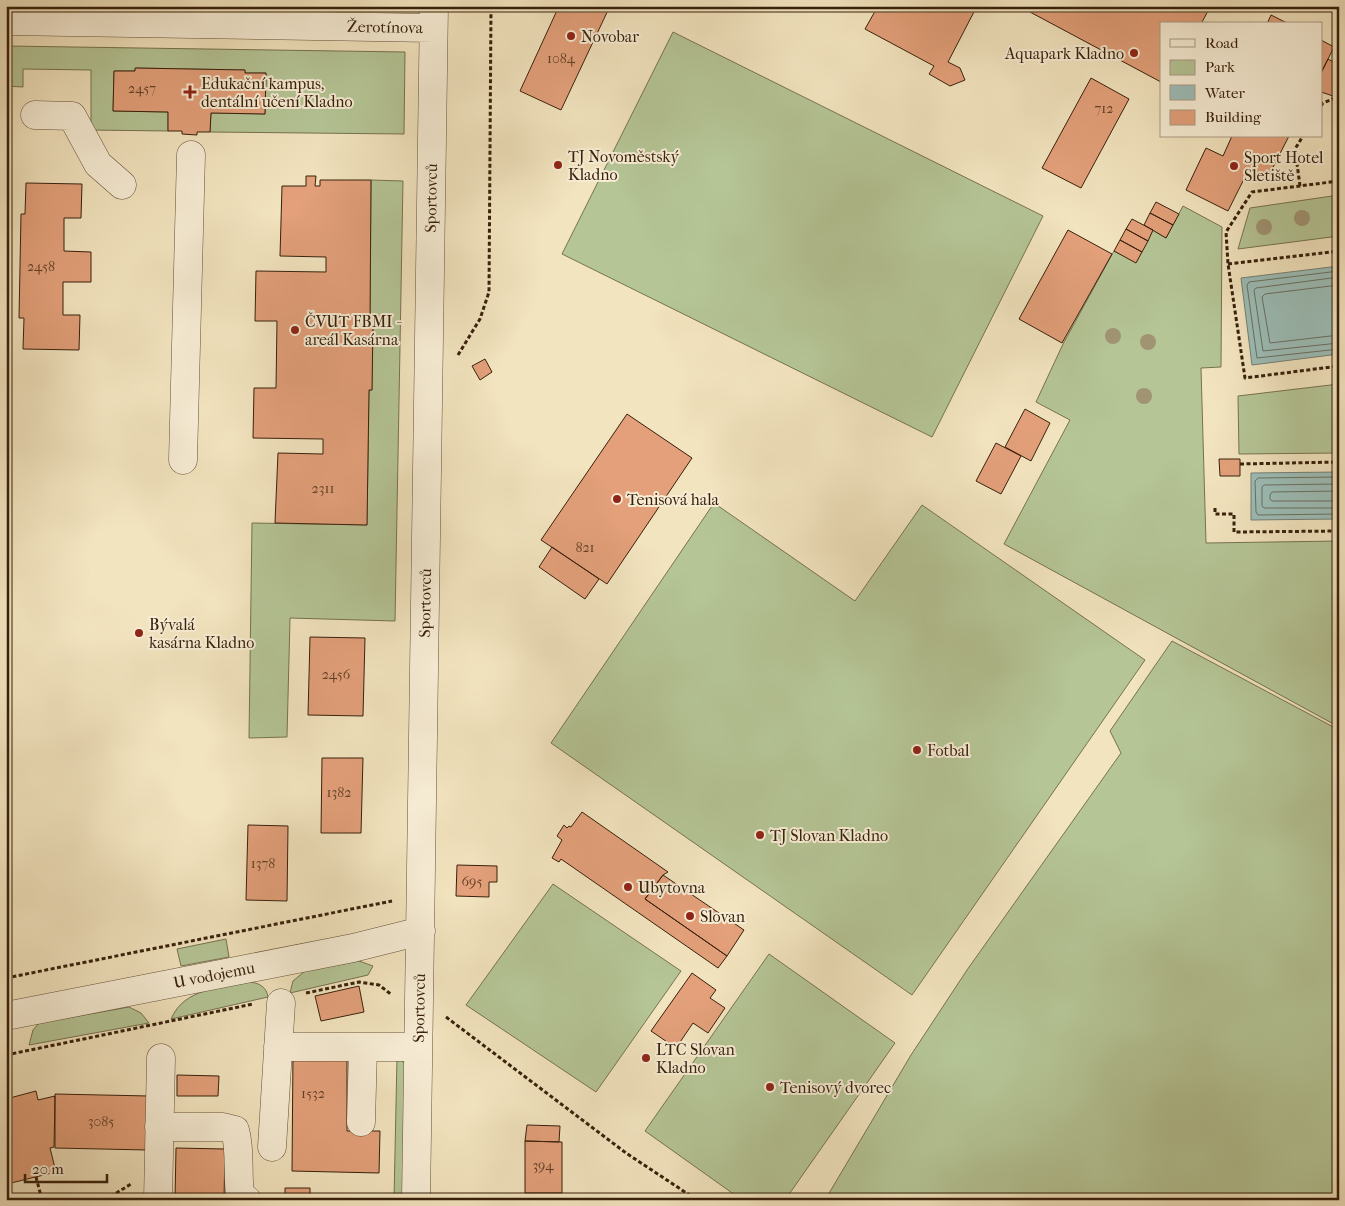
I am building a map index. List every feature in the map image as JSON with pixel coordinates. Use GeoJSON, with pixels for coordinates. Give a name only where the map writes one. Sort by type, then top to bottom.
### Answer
{"type":"FeatureCollection","features":[{"type":"Feature","properties":{"kind":"street","name":"Žerotínova"},"geometry":{"type":"LineString","coordinates":[[6,21],[434,17]]}},
{"type":"Feature","properties":{"kind":"street","name":"Sportovců"},"geometry":{"type":"LineString","coordinates":[[416,1200],[434,17]]}},
{"type":"Feature","properties":{"kind":"street"},"geometry":{"type":"LineString","coordinates":[[35,115],[72,116],[98,164],[122,185]]}},
{"type":"Feature","properties":{"kind":"street"},"geometry":{"type":"LineString","coordinates":[[183,460],[192,155]]}},
{"type":"Feature","properties":{"kind":"street","name":"U vodojemu"},"geometry":{"type":"LineString","coordinates":[[6,1016],[353,948],[421,931]]}},
{"type":"Feature","properties":{"kind":"street"},"geometry":{"type":"LineString","coordinates":[[272,1147],[280,1000]]}},
{"type":"Feature","properties":{"kind":"street"},"geometry":{"type":"LineString","coordinates":[[278,1047],[418,1047]]}},
{"type":"Feature","properties":{"kind":"street"},"geometry":{"type":"LineString","coordinates":[[360,1122],[362,1048]]}},
{"type":"Feature","properties":{"kind":"street"},"geometry":{"type":"LineString","coordinates":[[158,1200],[161,1058]]}},
{"type":"Feature","properties":{"kind":"street"},"geometry":{"type":"LineString","coordinates":[[159,1127],[223,1127],[235,1130],[238,1140],[240,1194],[247,1200]]}},
{"type":"Feature","properties":{"kind":"path"},"geometry":{"type":"LineString","coordinates":[[457,357],[480,318],[489,292],[490,6]]}},
{"type":"Feature","properties":{"kind":"path"},"geometry":{"type":"LineString","coordinates":[[1322,104],[1335,98],[1339,100]]}},
{"type":"Feature","properties":{"kind":"path"},"geometry":{"type":"LineString","coordinates":[[1300,186],[1295,149],[1302,138]]}},
{"type":"Feature","properties":{"kind":"path"},"geometry":{"type":"LineString","coordinates":[[1339,181],[1252,192],[1226,232],[1228,264],[1245,378],[1339,366]]}},
{"type":"Feature","properties":{"kind":"path"},"geometry":{"type":"LineString","coordinates":[[1228,264],[1339,251]]}},
{"type":"Feature","properties":{"kind":"path"},"geometry":{"type":"LineString","coordinates":[[1240,464],[1339,462]]}},
{"type":"Feature","properties":{"kind":"path"},"geometry":{"type":"LineString","coordinates":[[1215,508],[1215,514],[1234,514],[1234,532],[1339,531]]}},
{"type":"Feature","properties":{"kind":"path"},"geometry":{"type":"LineString","coordinates":[[6,978],[386,901],[397,901]]}},
{"type":"Feature","properties":{"kind":"path"},"geometry":{"type":"LineString","coordinates":[[6,1054],[280,1000],[359,982],[379,985],[394,996]]}},
{"type":"Feature","properties":{"kind":"path"},"geometry":{"type":"LineString","coordinates":[[443,1024],[443,1015],[626,1153],[697,1200]]}},
{"type":"Feature","properties":{"kind":"path"},"geometry":{"type":"LineString","coordinates":[[36,1177],[42,1200]]}},
{"type":"Feature","properties":{"kind":"green space"},"geometry":{"type":"Polygon","coordinates":[[[7,30],[7,46],[405,52],[404,134],[210,132],[211,113],[265,114],[266,73],[245,73],[245,70],[136,68],[135,71],[114,71],[113,111],[168,112],[168,131],[91,130],[91,70],[23,69],[23,87],[6,86],[7,30]]]}},
{"type":"Feature","properties":{"kind":"green space"},"geometry":{"type":"Polygon","coordinates":[[[673,32],[1043,216],[932,437],[562,254],[673,32]]]}},
{"type":"Feature","properties":{"kind":"green space"},"geometry":{"type":"Polygon","coordinates":[[[371,180],[403,181],[395,621],[290,618],[287,737],[249,738],[252,523],[367,525],[369,390],[372,390],[373,322],[370,322],[371,180]]]}},
{"type":"Feature","properties":{"kind":"green space"},"geometry":{"type":"Polygon","coordinates":[[[1339,195],[1339,236],[1238,249],[1250,208],[1339,195]]]}},
{"type":"Feature","properties":{"kind":"green space"},"geometry":{"type":"Polygon","coordinates":[[[1183,206],[1222,227],[1221,367],[1201,368],[1206,543],[1339,541],[1339,727],[1004,544],[1070,420],[1036,402],[1063,344],[1114,251],[1136,262],[1153,230],[1166,238],[1183,206]]]}},
{"type":"Feature","properties":{"kind":"green space"},"geometry":{"type":"Polygon","coordinates":[[[1339,384],[1339,453],[1239,454],[1238,396],[1339,384]]]}},
{"type":"Feature","properties":{"kind":"green space","name":"Fotbal"},"geometry":{"type":"Polygon","coordinates":[[[714,503],[855,601],[922,505],[1145,660],[912,995],[551,743],[714,503]]]}},
{"type":"Feature","properties":{"kind":"green space"},"geometry":{"type":"Polygon","coordinates":[[[1172,641],[1339,730],[1339,1200],[825,1200],[911,1055],[967,970],[1121,753],[1110,731],[1172,641]]]}},
{"type":"Feature","properties":{"kind":"green space"},"geometry":{"type":"Polygon","coordinates":[[[553,884],[681,971],[596,1092],[466,1005],[553,884]]]}},
{"type":"Feature","properties":{"kind":"green space"},"geometry":{"type":"Polygon","coordinates":[[[226,939],[229,957],[181,966],[177,949],[226,939]]]}},
{"type":"Feature","properties":{"kind":"green space","name":"Tenisový dvorec"},"geometry":{"type":"Polygon","coordinates":[[[769,954],[895,1043],[785,1200],[742,1200],[645,1131],[769,954]]]}},
{"type":"Feature","properties":{"kind":"green space"},"geometry":{"type":"Polygon","coordinates":[[[359,961],[373,966],[368,975],[290,993],[293,981],[305,971],[359,961]]]}},
{"type":"Feature","properties":{"kind":"green space"},"geometry":{"type":"Polygon","coordinates":[[[250,982],[262,986],[268,997],[171,1019],[177,1009],[194,995],[216,988],[250,982]]]}},
{"type":"Feature","properties":{"kind":"green space"},"geometry":{"type":"Polygon","coordinates":[[[129,1007],[141,1013],[149,1023],[29,1045],[33,1030],[39,1023],[129,1007]]]}},
{"type":"Feature","properties":{"kind":"green space"},"geometry":{"type":"Polygon","coordinates":[[[397,1057],[406,1064],[406,1200],[394,1200],[397,1057]]]}},
{"type":"Feature","properties":{"kind":"water"},"geometry":{"type":"Polygon","coordinates":[[[1339,266],[1339,354],[1252,365],[1241,278],[1339,266]]]}},
{"type":"Feature","properties":{"kind":"water"},"geometry":{"type":"Polygon","coordinates":[[[1339,472],[1339,519],[1251,520],[1251,473],[1339,472]]]}},
{"type":"Feature","properties":{"kind":"building"},"geometry":{"type":"Polygon","coordinates":[[[559,6],[610,6],[561,110],[520,91],[559,6]]]}},
{"type":"Feature","properties":{"kind":"building","name":"Aquapark Kladno"},"geometry":{"type":"Polygon","coordinates":[[[878,6],[977,6],[948,62],[960,68],[965,80],[950,86],[929,74],[934,66],[865,29],[878,6]]]}},
{"type":"Feature","properties":{"kind":"building","name":"Aquapark Kladno"},"geometry":{"type":"Polygon","coordinates":[[[1032,6],[1204,6],[1209,9],[1202,22],[1160,22],[1160,81],[1030,12],[1032,6]]]}},
{"type":"Feature","properties":{"kind":"building"},"geometry":{"type":"Polygon","coordinates":[[[1271,15],[1285,22],[1268,22],[1271,15]]]}},
{"type":"Feature","properties":{"kind":"building"},"geometry":{"type":"Polygon","coordinates":[[[1322,41],[1334,47],[1322,71],[1322,41]]]}},
{"type":"Feature","properties":{"kind":"building"},"geometry":{"type":"Polygon","coordinates":[[[1328,59],[1339,65],[1339,98],[1322,92],[1322,71],[1328,59]]]}},
{"type":"Feature","properties":{"kind":"building","name":"Edukační kampus, dentální učení Kladno"},"geometry":{"type":"Polygon","coordinates":[[[135,68],[245,70],[245,73],[266,73],[265,114],[211,113],[210,132],[197,132],[197,135],[182,134],[182,131],[168,131],[168,112],[113,111],[114,71],[135,71],[135,68]]]}},
{"type":"Feature","properties":{"kind":"building"},"geometry":{"type":"Polygon","coordinates":[[[1091,78],[1129,99],[1081,188],[1042,168],[1091,78]]]}},
{"type":"Feature","properties":{"kind":"building"},"geometry":{"type":"Polygon","coordinates":[[[1231,138],[1288,138],[1266,181],[1248,171],[1228,211],[1186,190],[1206,148],[1223,156],[1231,138]]]}},
{"type":"Feature","properties":{"kind":"building"},"geometry":{"type":"Polygon","coordinates":[[[306,176],[316,176],[315,186],[320,186],[320,180],[371,180],[370,322],[373,322],[372,390],[369,390],[367,525],[275,523],[278,453],[323,454],[323,439],[253,438],[254,388],[276,388],[277,321],[255,321],[256,271],[326,272],[326,257],[280,256],[282,186],[306,186],[306,176]]]}},
{"type":"Feature","properties":{"kind":"building"},"geometry":{"type":"Polygon","coordinates":[[[26,183],[82,184],[81,218],[64,218],[64,251],[91,252],[91,282],[63,282],[63,315],[80,315],[79,350],[23,349],[24,318],[19,318],[21,214],[25,214],[26,183]]]}},
{"type":"Feature","properties":{"kind":"building"},"geometry":{"type":"Polygon","coordinates":[[[1156,202],[1179,214],[1173,225],[1150,213],[1156,202]]]}},
{"type":"Feature","properties":{"kind":"building"},"geometry":{"type":"Polygon","coordinates":[[[1150,213],[1173,225],[1166,238],[1144,225],[1150,213]]]}},
{"type":"Feature","properties":{"kind":"building"},"geometry":{"type":"Polygon","coordinates":[[[1132,219],[1153,230],[1148,241],[1126,229],[1132,219]]]}},
{"type":"Feature","properties":{"kind":"building"},"geometry":{"type":"Polygon","coordinates":[[[1126,229],[1148,241],[1142,252],[1120,240],[1126,229]]]}},
{"type":"Feature","properties":{"kind":"building"},"geometry":{"type":"Polygon","coordinates":[[[1068,230],[1112,254],[1062,343],[1019,319],[1068,230]]]}},
{"type":"Feature","properties":{"kind":"building"},"geometry":{"type":"Polygon","coordinates":[[[1120,240],[1142,252],[1136,263],[1114,251],[1120,240]]]}},
{"type":"Feature","properties":{"kind":"building"},"geometry":{"type":"Polygon","coordinates":[[[485,359],[492,372],[480,380],[472,366],[485,359]]]}},
{"type":"Feature","properties":{"kind":"building"},"geometry":{"type":"Polygon","coordinates":[[[1025,409],[1050,423],[1031,461],[1005,447],[1025,409]]]}},
{"type":"Feature","properties":{"kind":"building","name":"Tenisová hala"},"geometry":{"type":"Polygon","coordinates":[[[627,414],[692,458],[607,584],[541,540],[627,414]]]}},
{"type":"Feature","properties":{"kind":"building"},"geometry":{"type":"Polygon","coordinates":[[[996,443],[1021,456],[1001,494],[976,481],[996,443]]]}},
{"type":"Feature","properties":{"kind":"building"},"geometry":{"type":"Polygon","coordinates":[[[1219,459],[1240,459],[1240,476],[1220,476],[1219,459]]]}},
{"type":"Feature","properties":{"kind":"building"},"geometry":{"type":"Polygon","coordinates":[[[552,547],[599,579],[585,599],[539,567],[552,547]]]}},
{"type":"Feature","properties":{"kind":"building"},"geometry":{"type":"Polygon","coordinates":[[[310,637],[365,638],[363,716],[308,715],[310,637]]]}},
{"type":"Feature","properties":{"kind":"building"},"geometry":{"type":"Polygon","coordinates":[[[322,758],[363,758],[361,833],[321,833],[322,758]]]}},
{"type":"Feature","properties":{"kind":"building","name":"Ubytovna"},"geometry":{"type":"Polygon","coordinates":[[[582,812],[668,872],[663,875],[645,899],[727,956],[718,968],[561,859],[559,862],[552,858],[562,840],[557,836],[564,825],[567,828],[571,827],[582,812]]]}},
{"type":"Feature","properties":{"kind":"building"},"geometry":{"type":"Polygon","coordinates":[[[248,825],[288,826],[287,901],[246,900],[248,825]]]}},
{"type":"Feature","properties":{"kind":"building"},"geometry":{"type":"Polygon","coordinates":[[[457,865],[497,866],[497,882],[489,882],[489,897],[456,896],[457,865]]]}},
{"type":"Feature","properties":{"kind":"building"},"geometry":{"type":"Polygon","coordinates":[[[663,875],[744,930],[727,956],[645,899],[663,875]]]}},
{"type":"Feature","properties":{"kind":"building"},"geometry":{"type":"Polygon","coordinates":[[[692,973],[716,990],[710,998],[725,1008],[708,1033],[693,1023],[676,1048],[651,1031],[692,973]]]}},
{"type":"Feature","properties":{"kind":"building"},"geometry":{"type":"Polygon","coordinates":[[[359,986],[364,1012],[321,1021],[315,996],[359,986]]]}},
{"type":"Feature","properties":{"kind":"building"},"geometry":{"type":"Polygon","coordinates":[[[293,1054],[347,1054],[347,1131],[380,1131],[379,1173],[292,1171],[293,1054]]]}},
{"type":"Feature","properties":{"kind":"building"},"geometry":{"type":"Polygon","coordinates":[[[177,1075],[219,1076],[218,1096],[177,1096],[177,1075]]]}},
{"type":"Feature","properties":{"kind":"building"},"geometry":{"type":"Polygon","coordinates":[[[36,1091],[38,1100],[55,1096],[54,1147],[50,1148],[56,1172],[7,1184],[6,1099],[36,1091]]]}},
{"type":"Feature","properties":{"kind":"building"},"geometry":{"type":"Polygon","coordinates":[[[55,1094],[149,1096],[147,1150],[55,1148],[55,1094]]]}},
{"type":"Feature","properties":{"kind":"building"},"geometry":{"type":"Polygon","coordinates":[[[527,1125],[560,1126],[559,1142],[525,1141],[527,1125]]]}},
{"type":"Feature","properties":{"kind":"building"},"geometry":{"type":"Polygon","coordinates":[[[525,1141],[562,1142],[562,1193],[525,1193],[525,1141]]]}},
{"type":"Feature","properties":{"kind":"building"},"geometry":{"type":"Polygon","coordinates":[[[176,1148],[225,1149],[224,1200],[175,1200],[176,1148]]]}},
{"type":"Feature","properties":{"kind":"building"},"geometry":{"type":"Polygon","coordinates":[[[285,1188],[310,1188],[310,1200],[285,1200],[285,1188]]]}},
{"type":"Feature","properties":{"kind":"place","name":"Novobar"},"geometry":{"type":"Point","coordinates":[571,36]}},
{"type":"Feature","properties":{"kind":"place","name":"Aquapark Kladno"},"geometry":{"type":"Point","coordinates":[1134,53]}},
{"type":"Feature","properties":{"kind":"place","name":"Edukační kampus, dentální učení Kladno"},"geometry":{"type":"Point","coordinates":[190,92]}},
{"type":"Feature","properties":{"kind":"place","name":"TJ Novoměstský Kladno"},"geometry":{"type":"Point","coordinates":[558,165]}},
{"type":"Feature","properties":{"kind":"place","name":"Sport Hotel Sletiště"},"geometry":{"type":"Point","coordinates":[1234,166]}},
{"type":"Feature","properties":{"kind":"place","name":"ČVUT FBMI - areál Kasárna"},"geometry":{"type":"Point","coordinates":[295,330]}},
{"type":"Feature","properties":{"kind":"place","name":"Tenisová hala"},"geometry":{"type":"Point","coordinates":[617,499]}},
{"type":"Feature","properties":{"kind":"place","name":"Bývalá kasárna Kladno"},"geometry":{"type":"Point","coordinates":[139,633]}},
{"type":"Feature","properties":{"kind":"place","name":"Fotbal"},"geometry":{"type":"Point","coordinates":[917,750]}},
{"type":"Feature","properties":{"kind":"place","name":"TJ Slovan Kladno"},"geometry":{"type":"Point","coordinates":[760,835]}},
{"type":"Feature","properties":{"kind":"place","name":"Ubytovna"},"geometry":{"type":"Point","coordinates":[628,887]}},
{"type":"Feature","properties":{"kind":"place","name":"Slovan"},"geometry":{"type":"Point","coordinates":[690,916]}},
{"type":"Feature","properties":{"kind":"place","name":"LTC Slovan Kladno"},"geometry":{"type":"Point","coordinates":[646,1058]}},
{"type":"Feature","properties":{"kind":"place","name":"Tenisový dvorec"},"geometry":{"type":"Point","coordinates":[770,1087]}}]}
